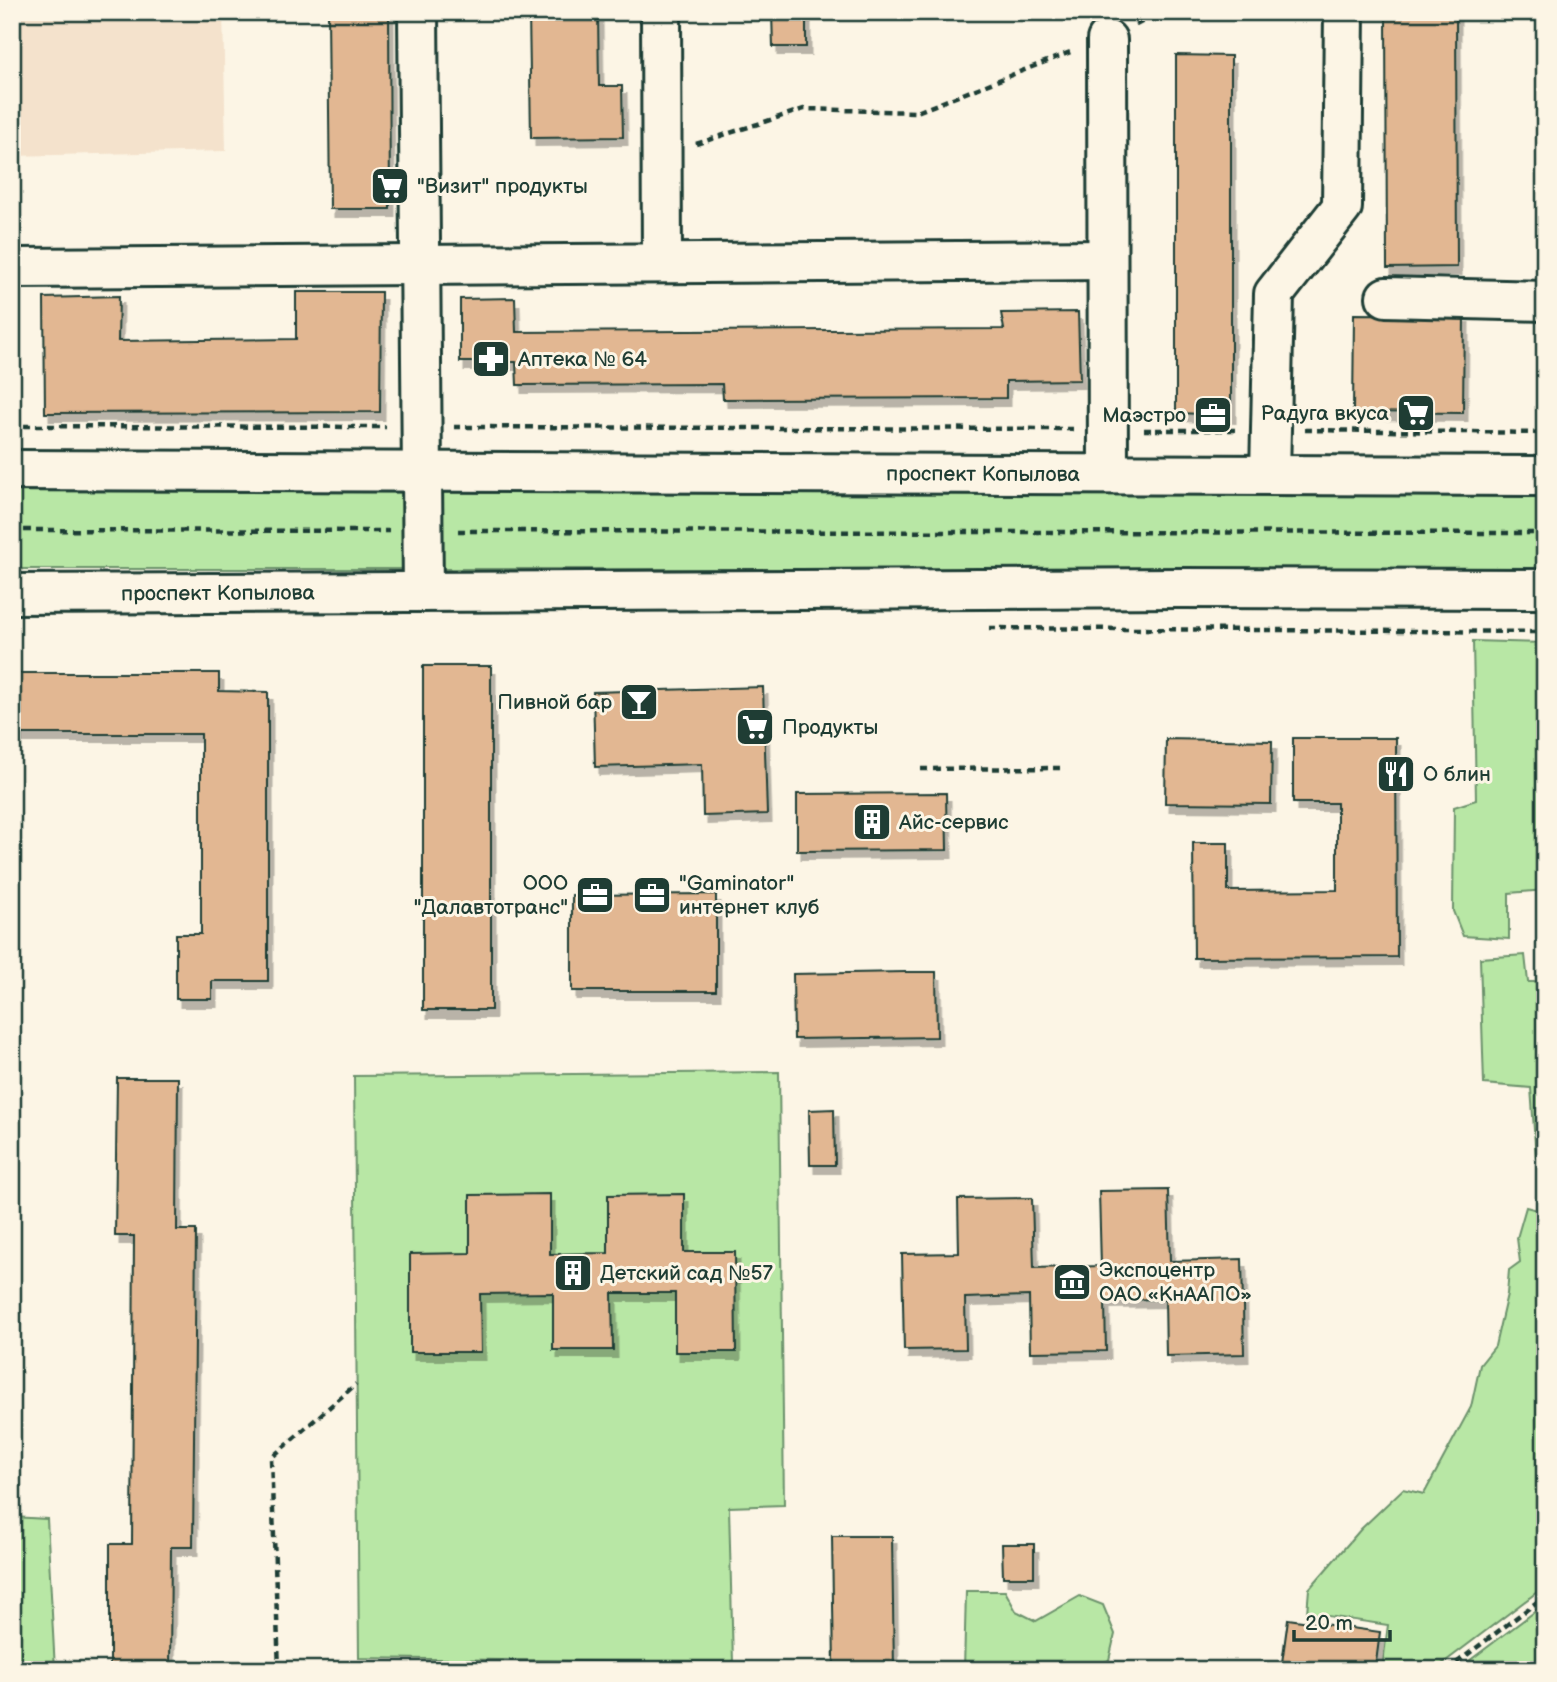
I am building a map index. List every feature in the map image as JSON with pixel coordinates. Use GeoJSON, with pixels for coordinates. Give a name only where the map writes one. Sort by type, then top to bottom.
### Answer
{"type":"FeatureCollection","features":[{"type":"Feature","properties":{"kind":"street"},"geometry":{"type":"LineString","coordinates":[[418,12],[423,592]]}},
{"type":"Feature","properties":{"kind":"street"},"geometry":{"type":"LineString","coordinates":[[661,12],[662,263]]}},
{"type":"Feature","properties":{"kind":"street"},"geometry":{"type":"LineString","coordinates":[[1270,474],[1275,294],[1342,207],[1343,12]]}},
{"type":"Feature","properties":{"kind":"street"},"geometry":{"type":"LineString","coordinates":[[1107,40],[1108,473]]}},
{"type":"Feature","properties":{"kind":"street"},"geometry":{"type":"LineString","coordinates":[[17,268],[1107,260]]}},
{"type":"Feature","properties":{"kind":"street"},"geometry":{"type":"LineString","coordinates":[[1386,298],[1545,301]]}},
{"type":"Feature","properties":{"kind":"street","name":"проспект Копылова"},"geometry":{"type":"LineString","coordinates":[[12,470],[1545,476]]}},
{"type":"Feature","properties":{"kind":"street","name":"проспект Копылова"},"geometry":{"type":"LineString","coordinates":[[12,594],[1545,589]]}},
{"type":"Feature","properties":{"kind":"path"},"geometry":{"type":"LineString","coordinates":[[662,155],[804,109],[917,111],[1041,62],[1107,40],[1161,12]]}},
{"type":"Feature","properties":{"kind":"path"},"geometry":{"type":"LineString","coordinates":[[12,426],[1545,433]]}},
{"type":"Feature","properties":{"kind":"path"},"geometry":{"type":"LineString","coordinates":[[12,530],[1545,533]]}},
{"type":"Feature","properties":{"kind":"path"},"geometry":{"type":"LineString","coordinates":[[921,768],[1065,768]]}},
{"type":"Feature","properties":{"kind":"path"},"geometry":{"type":"LineString","coordinates":[[279,1670],[271,1458],[356,1384]]}},
{"type":"Feature","properties":{"kind":"path"},"geometry":{"type":"LineString","coordinates":[[1447,1670],[1545,1596]]}},
{"type":"Feature","properties":{"kind":"shaded area"},"geometry":{"type":"Polygon","coordinates":[[[12,12],[223,12],[226,151],[12,156],[12,12]]]}},
{"type":"Feature","properties":{"kind":"green space"},"geometry":{"type":"Polygon","coordinates":[[[12,491],[1545,496],[1545,569],[12,569],[12,491]]]}},
{"type":"Feature","properties":{"kind":"green space"},"geometry":{"type":"Polygon","coordinates":[[[1473,641],[1545,643],[1545,890],[1509,893],[1509,939],[1463,936],[1453,911],[1454,807],[1476,800],[1473,641]]]}},
{"type":"Feature","properties":{"kind":"green space"},"geometry":{"type":"Polygon","coordinates":[[[1525,955],[1528,982],[1545,982],[1545,1158],[1536,1158],[1531,1088],[1484,1084],[1480,958],[1525,955]]]}},
{"type":"Feature","properties":{"kind":"green space"},"geometry":{"type":"Polygon","coordinates":[[[779,1072],[784,1505],[729,1507],[733,1663],[359,1658],[354,1076],[779,1072]]]}},
{"type":"Feature","properties":{"kind":"green space"},"geometry":{"type":"Polygon","coordinates":[[[1526,1207],[1545,1212],[1545,1586],[1434,1670],[1382,1670],[1388,1625],[1307,1613],[1309,1589],[1361,1529],[1403,1489],[1424,1494],[1471,1407],[1480,1365],[1495,1346],[1507,1294],[1509,1270],[1520,1262],[1517,1238],[1526,1207]]]}},
{"type":"Feature","properties":{"kind":"green space"},"geometry":{"type":"Polygon","coordinates":[[[12,1517],[47,1519],[55,1670],[12,1670],[12,1517]]]}},
{"type":"Feature","properties":{"kind":"green space"},"geometry":{"type":"Polygon","coordinates":[[[966,1591],[1005,1591],[1016,1611],[1036,1621],[1080,1596],[1103,1605],[1115,1634],[1109,1660],[1089,1670],[964,1670],[966,1591]]]}},
{"type":"Feature","properties":{"kind":"green space"},"geometry":{"type":"Polygon","coordinates":[[[1545,1604],[1545,1670],[1457,1670],[1545,1604]]]}},
{"type":"Feature","properties":{"kind":"building"},"geometry":{"type":"Polygon","coordinates":[[[328,12],[389,12],[390,209],[330,209],[328,12]]]}},
{"type":"Feature","properties":{"kind":"building"},"geometry":{"type":"Polygon","coordinates":[[[529,12],[598,12],[599,86],[622,86],[623,137],[531,138],[529,12]]]}},
{"type":"Feature","properties":{"kind":"building"},"geometry":{"type":"Polygon","coordinates":[[[772,12],[806,12],[806,47],[773,47],[772,12]]]}},
{"type":"Feature","properties":{"kind":"building"},"geometry":{"type":"Polygon","coordinates":[[[1386,12],[1456,12],[1457,267],[1387,268],[1386,12]]]}},
{"type":"Feature","properties":{"kind":"building"},"geometry":{"type":"Polygon","coordinates":[[[1176,55],[1231,56],[1231,415],[1176,413],[1176,55]]]}},
{"type":"Feature","properties":{"kind":"building"},"geometry":{"type":"Polygon","coordinates":[[[296,292],[381,292],[380,412],[45,413],[44,298],[119,296],[118,341],[296,339],[296,292]]]}},
{"type":"Feature","properties":{"kind":"building"},"geometry":{"type":"Polygon","coordinates":[[[515,298],[516,332],[1004,329],[1001,313],[1078,312],[1080,380],[1006,381],[1006,398],[723,399],[722,384],[517,385],[516,362],[460,362],[460,299],[515,298]]]}},
{"type":"Feature","properties":{"kind":"building"},"geometry":{"type":"Polygon","coordinates":[[[1354,314],[1464,315],[1463,413],[1353,412],[1354,314]]]}},
{"type":"Feature","properties":{"kind":"building"},"geometry":{"type":"Polygon","coordinates":[[[423,666],[491,666],[491,1010],[423,1010],[423,666]]]}},
{"type":"Feature","properties":{"kind":"building"},"geometry":{"type":"Polygon","coordinates":[[[12,673],[219,673],[219,691],[268,692],[268,981],[212,981],[212,999],[176,999],[176,934],[201,934],[201,734],[12,734],[12,673]]]}},
{"type":"Feature","properties":{"kind":"building"},"geometry":{"type":"Polygon","coordinates":[[[763,687],[767,814],[703,816],[702,764],[595,767],[593,692],[763,687]]]}},
{"type":"Feature","properties":{"kind":"building"},"geometry":{"type":"Polygon","coordinates":[[[1293,738],[1396,738],[1397,957],[1194,958],[1193,843],[1228,843],[1228,891],[1337,890],[1337,803],[1293,803],[1293,738]]]}},
{"type":"Feature","properties":{"kind":"building"},"geometry":{"type":"Polygon","coordinates":[[[1166,739],[1272,741],[1271,804],[1165,803],[1166,739]]]}},
{"type":"Feature","properties":{"kind":"building","name":"Айс-сервис"},"geometry":{"type":"Polygon","coordinates":[[[946,793],[947,850],[797,851],[797,794],[946,793]]]}},
{"type":"Feature","properties":{"kind":"building"},"geometry":{"type":"Polygon","coordinates":[[[716,894],[716,991],[572,991],[572,895],[716,894]]]}},
{"type":"Feature","properties":{"kind":"building"},"geometry":{"type":"Polygon","coordinates":[[[936,972],[937,1037],[794,1039],[793,974],[936,972]]]}},
{"type":"Feature","properties":{"kind":"building"},"geometry":{"type":"Polygon","coordinates":[[[117,1078],[178,1078],[177,1230],[196,1230],[193,1547],[171,1547],[170,1670],[110,1670],[110,1544],[132,1544],[134,1236],[115,1236],[117,1078]]]}},
{"type":"Feature","properties":{"kind":"building"},"geometry":{"type":"Polygon","coordinates":[[[834,1109],[835,1165],[810,1165],[809,1110],[834,1109]]]}},
{"type":"Feature","properties":{"kind":"building","name":"Экспоцентр ОАО «КнААПО»"},"geometry":{"type":"Polygon","coordinates":[[[1168,1190],[1170,1261],[1242,1259],[1244,1354],[1166,1356],[1165,1299],[1105,1300],[1106,1351],[1030,1352],[1029,1296],[965,1298],[966,1349],[904,1350],[902,1254],[959,1253],[958,1199],[1032,1198],[1034,1268],[1101,1266],[1099,1191],[1168,1190]]]}},
{"type":"Feature","properties":{"kind":"building","name":"Детский сад №57"},"geometry":{"type":"Polygon","coordinates":[[[550,1194],[550,1254],[608,1253],[608,1195],[684,1194],[684,1252],[735,1252],[736,1352],[675,1352],[675,1293],[612,1293],[613,1350],[553,1350],[553,1293],[480,1294],[481,1352],[410,1352],[410,1254],[470,1253],[470,1195],[550,1194]]]}},
{"type":"Feature","properties":{"kind":"building"},"geometry":{"type":"Polygon","coordinates":[[[832,1536],[892,1536],[894,1670],[834,1670],[832,1536]]]}},
{"type":"Feature","properties":{"kind":"building"},"geometry":{"type":"Polygon","coordinates":[[[1002,1544],[1034,1544],[1034,1577],[1003,1577],[1002,1544]]]}},
{"type":"Feature","properties":{"kind":"building"},"geometry":{"type":"Polygon","coordinates":[[[1288,1619],[1380,1632],[1375,1670],[1281,1670],[1288,1619]]]}},
{"type":"Feature","properties":{"kind":"place","name":"\"Визит\" продукты"},"geometry":{"type":"Point","coordinates":[390,186]}},
{"type":"Feature","properties":{"kind":"place","name":"Аптека № 64"},"geometry":{"type":"Point","coordinates":[491,359]}},
{"type":"Feature","properties":{"kind":"place","name":"Радуга вкуса"},"geometry":{"type":"Point","coordinates":[1416,413]}},
{"type":"Feature","properties":{"kind":"place","name":"Маэстро"},"geometry":{"type":"Point","coordinates":[1213,415]}},
{"type":"Feature","properties":{"kind":"place","name":"Пивной бар"},"geometry":{"type":"Point","coordinates":[639,702]}},
{"type":"Feature","properties":{"kind":"place","name":"Продукты"},"geometry":{"type":"Point","coordinates":[755,727]}},
{"type":"Feature","properties":{"kind":"place","name":"О блин"},"geometry":{"type":"Point","coordinates":[1396,774]}},
{"type":"Feature","properties":{"kind":"place","name":"Айс-сервис"},"geometry":{"type":"Point","coordinates":[872,822]}},
{"type":"Feature","properties":{"kind":"place","name":"ООО \"Далавтотранс\""},"geometry":{"type":"Point","coordinates":[595,895]}},
{"type":"Feature","properties":{"kind":"place","name":"\"Gaminator\" интернет клуб"},"geometry":{"type":"Point","coordinates":[652,895]}},
{"type":"Feature","properties":{"kind":"place","name":"Детский сад №57"},"geometry":{"type":"Point","coordinates":[573,1273]}},
{"type":"Feature","properties":{"kind":"place","name":"Экспоцентр ОАО «КнААПО»"},"geometry":{"type":"Point","coordinates":[1072,1282]}}]}
